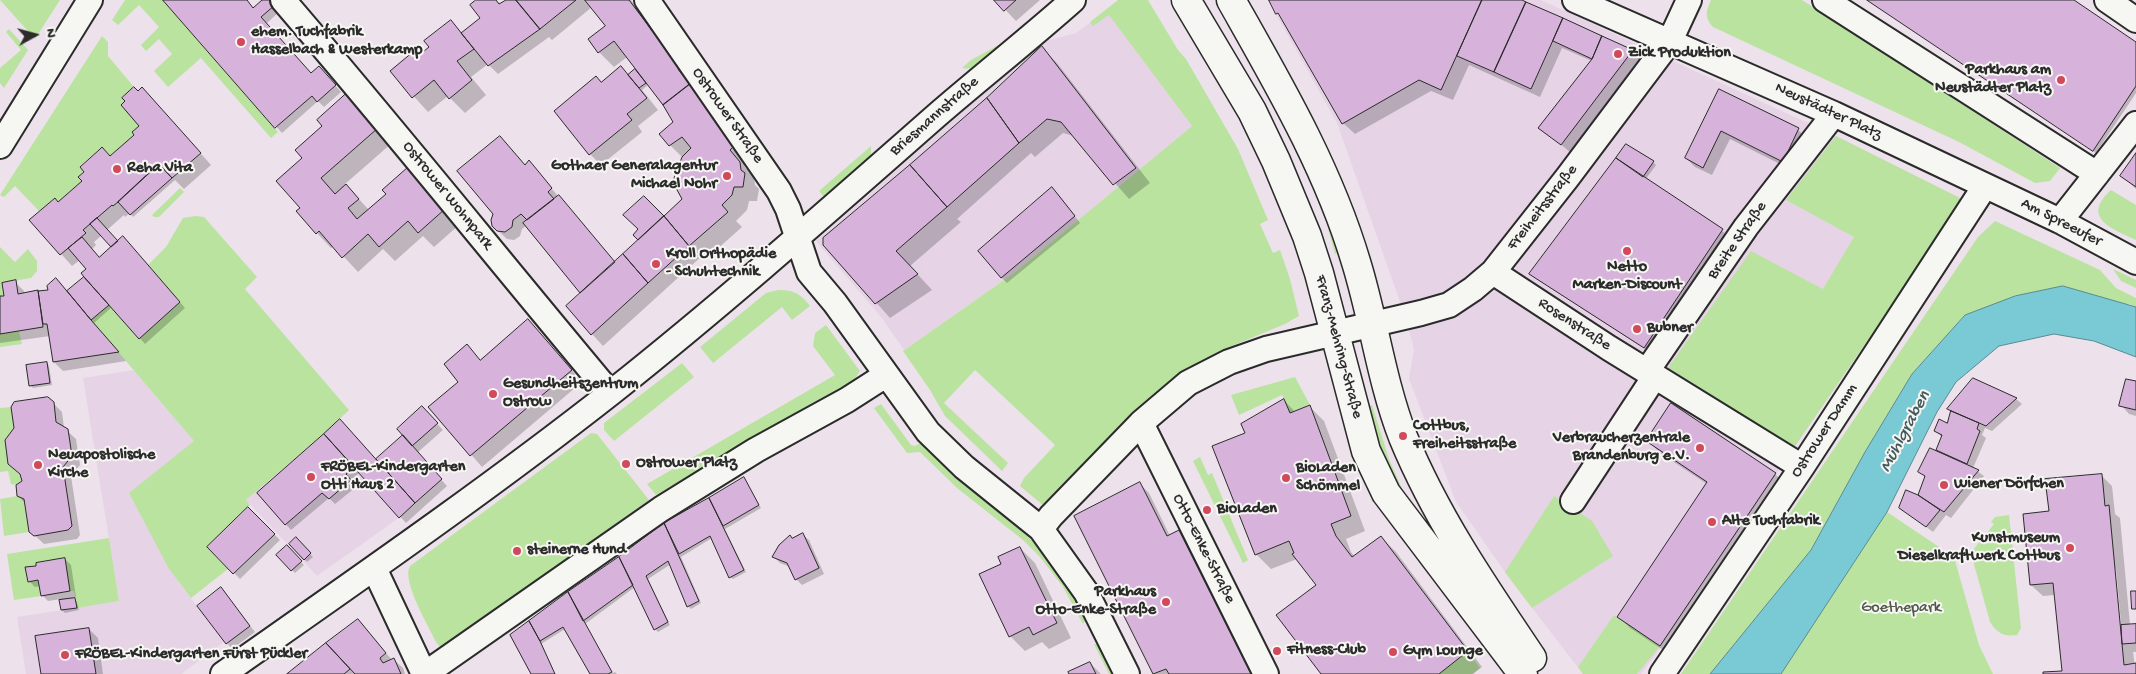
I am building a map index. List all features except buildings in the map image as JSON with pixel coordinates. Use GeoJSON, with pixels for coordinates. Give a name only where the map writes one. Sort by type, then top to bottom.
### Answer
{"type":"FeatureCollection","features":[{"type":"Feature","properties":{"kind":"main road","name":"Franz-Mehring-Straße"},"geometry":{"type":"LineString","coordinates":[[1186,0],[1252,111],[1276,162],[1313,255],[1366,451],[1386,493],[1524,674]]}},
{"type":"Feature","properties":{"kind":"main road"},"geometry":{"type":"LineString","coordinates":[[1231,0],[1289,101],[1328,182],[1356,262],[1389,396],[1403,436],[1431,500],[1465,559],[1543,674]]}},
{"type":"Feature","properties":{"kind":"street"},"geometry":{"type":"LineString","coordinates":[[0,146],[90,0]]}},
{"type":"Feature","properties":{"kind":"street","name":"Ostrower Wohnpark"},"geometry":{"type":"LineString","coordinates":[[283,0],[352,79],[424,170],[610,393]]}},
{"type":"Feature","properties":{"kind":"street","name":"Ostrower Straße"},"geometry":{"type":"LineString","coordinates":[[648,0],[780,191],[798,237]]}},
{"type":"Feature","properties":{"kind":"street","name":"Briesmannstraße"},"geometry":{"type":"LineString","coordinates":[[798,237],[981,77],[1073,0]]}},
{"type":"Feature","properties":{"kind":"street","name":"Neustädter Platz"},"geometry":{"type":"LineString","coordinates":[[1575,0],[1834,114],[1985,186]]}},
{"type":"Feature","properties":{"kind":"street","name":"Freiheitsstraße"},"geometry":{"type":"LineString","coordinates":[[1334,332],[1373,325],[1449,305],[1473,289],[1493,272],[1567,178],[1670,41],[1689,0]]}},
{"type":"Feature","properties":{"kind":"street"},"geometry":{"type":"LineString","coordinates":[[1825,0],[2097,174]]}},
{"type":"Feature","properties":{"kind":"street"},"geometry":{"type":"LineString","coordinates":[[2106,0],[2136,20]]}},
{"type":"Feature","properties":{"kind":"street","name":"Breite Straße"},"geometry":{"type":"LineString","coordinates":[[1651,373],[1746,227],[1834,114]]}},
{"type":"Feature","properties":{"kind":"street"},"geometry":{"type":"LineString","coordinates":[[2060,221],[2136,124]]}},
{"type":"Feature","properties":{"kind":"street","name":"Am Spreeufer"},"geometry":{"type":"LineString","coordinates":[[1985,186],[2060,221],[2136,262]]}},
{"type":"Feature","properties":{"kind":"street","name":"Ostrower Damm"},"geometry":{"type":"LineString","coordinates":[[1662,674],[1802,467],[1985,186]]}},
{"type":"Feature","properties":{"kind":"street"},"geometry":{"type":"LineString","coordinates":[[223,674],[503,475],[678,339],[798,237],[809,272],[835,304],[928,432],[964,467],[1040,529],[1086,592],[1128,674]]}},
{"type":"Feature","properties":{"kind":"street","name":"Rosenstraße"},"geometry":{"type":"LineString","coordinates":[[1493,272],[1802,467]]}},
{"type":"Feature","properties":{"kind":"street"},"geometry":{"type":"LineString","coordinates":[[1040,529],[1050,516],[1141,423],[1188,383],[1229,362],[1266,349],[1334,332]]}},
{"type":"Feature","properties":{"kind":"street"},"geometry":{"type":"LineString","coordinates":[[1573,501],[1651,373]]}},
{"type":"Feature","properties":{"kind":"street"},"geometry":{"type":"LineString","coordinates":[[374,568],[425,674],[661,509],[756,450],[848,400],[886,375]]}},
{"type":"Feature","properties":{"kind":"street","name":"Otto-Enke-Straße"},"geometry":{"type":"LineString","coordinates":[[1141,423],[1266,674]]}},
{"type":"Feature","properties":{"kind":"shaded area"},"geometry":{"type":"Polygon","coordinates":[[[1268,0],[1541,0],[1836,136],[1964,200],[1641,674],[1583,674],[1512,582],[1456,502],[1409,379],[1414,349],[1406,319],[1337,123],[1268,0]]]}},
{"type":"Feature","properties":{"kind":"shaded area"},"geometry":{"type":"Polygon","coordinates":[[[1107,10],[1192,126],[1014,273],[904,350],[881,317],[816,241],[1042,42],[1076,33],[1107,10]]]}},
{"type":"Feature","properties":{"kind":"shaded area"},"geometry":{"type":"Polygon","coordinates":[[[134,370],[194,441],[169,569],[224,642],[181,674],[26,674],[17,617],[119,601],[83,378],[134,370]]]}},
{"type":"Feature","properties":{"kind":"shaded area"},"geometry":{"type":"Polygon","coordinates":[[[324,434],[399,518],[317,576],[246,500],[324,434]]]}},
{"type":"Feature","properties":{"kind":"green space"},"geometry":{"type":"Polygon","coordinates":[[[0,0],[60,0],[35,39],[0,0]]]}},
{"type":"Feature","properties":{"kind":"green space"},"geometry":{"type":"Polygon","coordinates":[[[125,0],[163,0],[278,132],[271,138],[201,58],[168,87],[154,71],[172,54],[159,39],[146,51],[141,45],[159,27],[139,5],[118,25],[112,20],[125,0]]]}},
{"type":"Feature","properties":{"kind":"green space"},"geometry":{"type":"Polygon","coordinates":[[[1118,0],[1148,0],[1178,50],[1186,59],[1238,149],[1268,220],[1260,224],[1273,253],[1280,250],[1290,279],[1299,316],[1194,365],[1103,444],[1051,503],[1044,506],[1020,486],[1024,478],[1055,445],[975,370],[944,403],[1008,463],[1002,471],[945,416],[930,390],[903,351],[1014,273],[1192,126],[1109,15],[1093,26],[1090,22],[1118,0]]]}},
{"type":"Feature","properties":{"kind":"green space"},"geometry":{"type":"Polygon","coordinates":[[[1711,0],[1802,0],[2060,168],[2050,181],[2035,183],[1959,142],[1713,27],[1708,21],[1707,14],[1711,0]]]}},
{"type":"Feature","properties":{"kind":"green space"},"geometry":{"type":"Polygon","coordinates":[[[9,29],[28,50],[4,88],[0,83],[0,68],[21,50],[6,32],[9,29]]]}},
{"type":"Feature","properties":{"kind":"green space"},"geometry":{"type":"Polygon","coordinates":[[[102,36],[108,42],[108,56],[134,87],[122,97],[139,126],[132,132],[134,135],[110,156],[102,147],[80,166],[84,172],[78,177],[82,181],[58,202],[55,198],[39,211],[15,186],[4,197],[0,195],[102,36]]]}},
{"type":"Feature","properties":{"kind":"green space"},"geometry":{"type":"Polygon","coordinates":[[[1004,42],[975,69],[962,68],[971,60],[1004,42]]]}},
{"type":"Feature","properties":{"kind":"green space"},"geometry":{"type":"Polygon","coordinates":[[[1836,136],[1964,200],[1793,449],[1668,368],[1751,251],[1823,289],[1854,237],[1786,200],[1836,136]]]}},
{"type":"Feature","properties":{"kind":"green space"},"geometry":{"type":"Polygon","coordinates":[[[871,146],[871,158],[825,198],[819,191],[871,146]]]}},
{"type":"Feature","properties":{"kind":"green space"},"geometry":{"type":"Polygon","coordinates":[[[180,188],[184,192],[159,217],[154,217],[152,215],[180,188]]]}},
{"type":"Feature","properties":{"kind":"green space"},"geometry":{"type":"Polygon","coordinates":[[[2111,190],[2136,205],[2136,240],[2110,227],[2099,215],[2102,200],[2111,190]]]}},
{"type":"Feature","properties":{"kind":"green space"},"geometry":{"type":"Polygon","coordinates":[[[1321,198],[1341,252],[1335,254],[1327,224],[1318,202],[1321,198]]]}},
{"type":"Feature","properties":{"kind":"green space"},"geometry":{"type":"Polygon","coordinates":[[[204,217],[257,277],[245,289],[349,410],[324,434],[246,500],[250,505],[207,547],[228,569],[191,598],[169,569],[129,493],[194,441],[91,320],[109,305],[139,339],[180,302],[148,265],[166,247],[183,218],[204,217]]]}},
{"type":"Feature","properties":{"kind":"green space"},"geometry":{"type":"Polygon","coordinates":[[[1995,221],[2100,270],[2116,288],[2136,298],[2136,307],[2130,304],[1965,315],[1912,374],[1865,452],[1811,550],[1710,674],[1681,674],[1978,237],[1995,221]]]}},
{"type":"Feature","properties":{"kind":"green space"},"geometry":{"type":"Polygon","coordinates":[[[0,247],[15,262],[28,249],[37,261],[37,271],[31,278],[2,283],[4,296],[0,296],[0,247]]]}},
{"type":"Feature","properties":{"kind":"green space"},"geometry":{"type":"Polygon","coordinates":[[[2113,269],[2136,280],[2136,288],[2121,281],[2113,269]]]}},
{"type":"Feature","properties":{"kind":"green space"},"geometry":{"type":"Polygon","coordinates":[[[778,290],[796,293],[810,306],[792,320],[782,307],[713,363],[700,347],[766,293],[778,290]]]}},
{"type":"Feature","properties":{"kind":"green space"},"geometry":{"type":"Polygon","coordinates":[[[826,325],[860,371],[854,380],[656,495],[647,484],[835,375],[813,346],[815,333],[826,325]]]}},
{"type":"Feature","properties":{"kind":"green space"},"geometry":{"type":"Polygon","coordinates":[[[19,331],[22,344],[0,347],[0,334],[19,331]]]}},
{"type":"Feature","properties":{"kind":"green space"},"geometry":{"type":"Polygon","coordinates":[[[682,363],[694,377],[614,441],[604,430],[604,423],[682,363]]]}},
{"type":"Feature","properties":{"kind":"green space"},"geometry":{"type":"Polygon","coordinates":[[[1295,377],[1310,405],[1290,413],[1282,395],[1239,415],[1231,395],[1295,377]]]}},
{"type":"Feature","properties":{"kind":"green space"},"geometry":{"type":"Polygon","coordinates":[[[881,404],[911,445],[915,446],[922,442],[1049,556],[1071,587],[1088,617],[1083,624],[1063,587],[1040,557],[1023,540],[957,488],[920,452],[907,453],[874,408],[881,404]]]}},
{"type":"Feature","properties":{"kind":"green space"},"geometry":{"type":"Polygon","coordinates":[[[1372,405],[1389,459],[1403,491],[1402,493],[1384,463],[1364,407],[1372,405]]]}},
{"type":"Feature","properties":{"kind":"green space"},"geometry":{"type":"Polygon","coordinates":[[[11,407],[14,428],[5,440],[8,463],[20,474],[22,481],[16,485],[11,484],[8,471],[0,472],[0,408],[11,407]]]}},
{"type":"Feature","properties":{"kind":"green space"},"geometry":{"type":"Polygon","coordinates":[[[591,433],[597,434],[649,500],[442,649],[436,642],[412,592],[408,573],[410,566],[591,433]]]}},
{"type":"Feature","properties":{"kind":"green space"},"geometry":{"type":"Polygon","coordinates":[[[1200,457],[1208,475],[1212,473],[1248,560],[1243,563],[1193,461],[1200,457]]]}},
{"type":"Feature","properties":{"kind":"green space"},"geometry":{"type":"Polygon","coordinates":[[[17,496],[24,499],[29,532],[4,536],[0,499],[17,496]]]}},
{"type":"Feature","properties":{"kind":"green space"},"geometry":{"type":"Polygon","coordinates":[[[1554,496],[1592,521],[1613,556],[1532,608],[1505,572],[1554,496]]]}},
{"type":"Feature","properties":{"kind":"green space","name":"Goethepark"},"geometry":{"type":"Polygon","coordinates":[[[1887,512],[1954,557],[1979,645],[1993,674],[1781,674],[1887,512]]]}},
{"type":"Feature","properties":{"kind":"green space"},"geometry":{"type":"Polygon","coordinates":[[[2009,515],[2021,628],[2017,635],[2001,633],[1990,622],[1972,557],[1973,550],[1994,524],[1991,522],[1995,517],[2009,515]]]}},
{"type":"Feature","properties":{"kind":"green space"},"geometry":{"type":"Polygon","coordinates":[[[109,538],[119,601],[77,608],[74,591],[70,591],[65,558],[36,563],[36,566],[26,567],[28,582],[38,580],[41,596],[14,600],[7,554],[109,538]]]}},
{"type":"Feature","properties":{"kind":"green space"},"geometry":{"type":"Polygon","coordinates":[[[1614,615],[1660,646],[1637,674],[1583,674],[1578,667],[1614,615]]]}},
{"type":"Feature","properties":{"kind":"green space"},"geometry":{"type":"Polygon","coordinates":[[[1094,644],[1103,645],[1118,674],[1109,674],[1094,644]]]}},
{"type":"Feature","properties":{"kind":"green space"},"geometry":{"type":"Polygon","coordinates":[[[1468,651],[1480,668],[1472,674],[1439,674],[1468,651]]]}},
{"type":"Feature","properties":{"kind":"water","name":"Mühlgraben"},"geometry":{"type":"Polygon","coordinates":[[[2063,286],[2136,307],[2136,357],[2094,341],[2054,334],[1999,346],[1956,382],[1937,412],[1887,512],[1781,674],[1710,674],[1811,550],[1865,452],[1912,374],[1965,315],[2015,296],[2063,286]]]}},
{"type":"Feature","properties":{"kind":"place","name":"ehem. Tuchfabrik Hasselbach & Westerkamp"},"geometry":{"type":"Point","coordinates":[241,42]}},
{"type":"Feature","properties":{"kind":"place","name":"Zick Produktion"},"geometry":{"type":"Point","coordinates":[1618,54]}},
{"type":"Feature","properties":{"kind":"place","name":"Parkhaus am Neustädter Platz"},"geometry":{"type":"Point","coordinates":[2061,80]}},
{"type":"Feature","properties":{"kind":"place","name":"Reha Vita"},"geometry":{"type":"Point","coordinates":[117,169]}},
{"type":"Feature","properties":{"kind":"place","name":"Gothaer Generalagentur Michael Nohr"},"geometry":{"type":"Point","coordinates":[727,176]}},
{"type":"Feature","properties":{"kind":"place","name":"Netto Marken-Discount"},"geometry":{"type":"Point","coordinates":[1627,251]}},
{"type":"Feature","properties":{"kind":"place","name":"Kroll Orthopädie - Schuhtechnik"},"geometry":{"type":"Point","coordinates":[656,264]}},
{"type":"Feature","properties":{"kind":"place","name":"Bubner"},"geometry":{"type":"Point","coordinates":[1637,329]}},
{"type":"Feature","properties":{"kind":"place","name":"Gesundheitszentrum Ostrow"},"geometry":{"type":"Point","coordinates":[493,394]}},
{"type":"Feature","properties":{"kind":"place","name":"Cottbus, Freiheitsstraße"},"geometry":{"type":"Point","coordinates":[1403,436]}},
{"type":"Feature","properties":{"kind":"place","name":"Verbraucherzentrale Brandenburg e.V."},"geometry":{"type":"Point","coordinates":[1700,448]}},
{"type":"Feature","properties":{"kind":"place","name":"Ostrower Platz"},"geometry":{"type":"Point","coordinates":[626,464]}},
{"type":"Feature","properties":{"kind":"place","name":"Neuapostolische Kirche"},"geometry":{"type":"Point","coordinates":[38,465]}},
{"type":"Feature","properties":{"kind":"place","name":"FRÖBEL-Kindergarten Otti Haus 2"},"geometry":{"type":"Point","coordinates":[311,477]}},
{"type":"Feature","properties":{"kind":"place","name":"BioLaden Schömmel"},"geometry":{"type":"Point","coordinates":[1286,478]}},
{"type":"Feature","properties":{"kind":"place","name":"Wiener Dörfchen"},"geometry":{"type":"Point","coordinates":[1944,485]}},
{"type":"Feature","properties":{"kind":"place","name":"BioLaden"},"geometry":{"type":"Point","coordinates":[1207,510]}},
{"type":"Feature","properties":{"kind":"place","name":"Alte Tuchfabrik"},"geometry":{"type":"Point","coordinates":[1712,522]}},
{"type":"Feature","properties":{"kind":"place","name":"Kunstmuseum Dieselkraftwerk Cottbus"},"geometry":{"type":"Point","coordinates":[2070,548]}},
{"type":"Feature","properties":{"kind":"place","name":"steinerne Hund"},"geometry":{"type":"Point","coordinates":[517,551]}},
{"type":"Feature","properties":{"kind":"place","name":"Parkhaus Otto-Enke-Straße"},"geometry":{"type":"Point","coordinates":[1166,602]}},
{"type":"Feature","properties":{"kind":"place","name":"Fitness-Club"},"geometry":{"type":"Point","coordinates":[1277,651]}},
{"type":"Feature","properties":{"kind":"place","name":"Gym Lounge"},"geometry":{"type":"Point","coordinates":[1393,652]}},
{"type":"Feature","properties":{"kind":"place","name":"FRÖBEL-Kindergarten Fürst Pückler"},"geometry":{"type":"Point","coordinates":[65,655]}}]}
